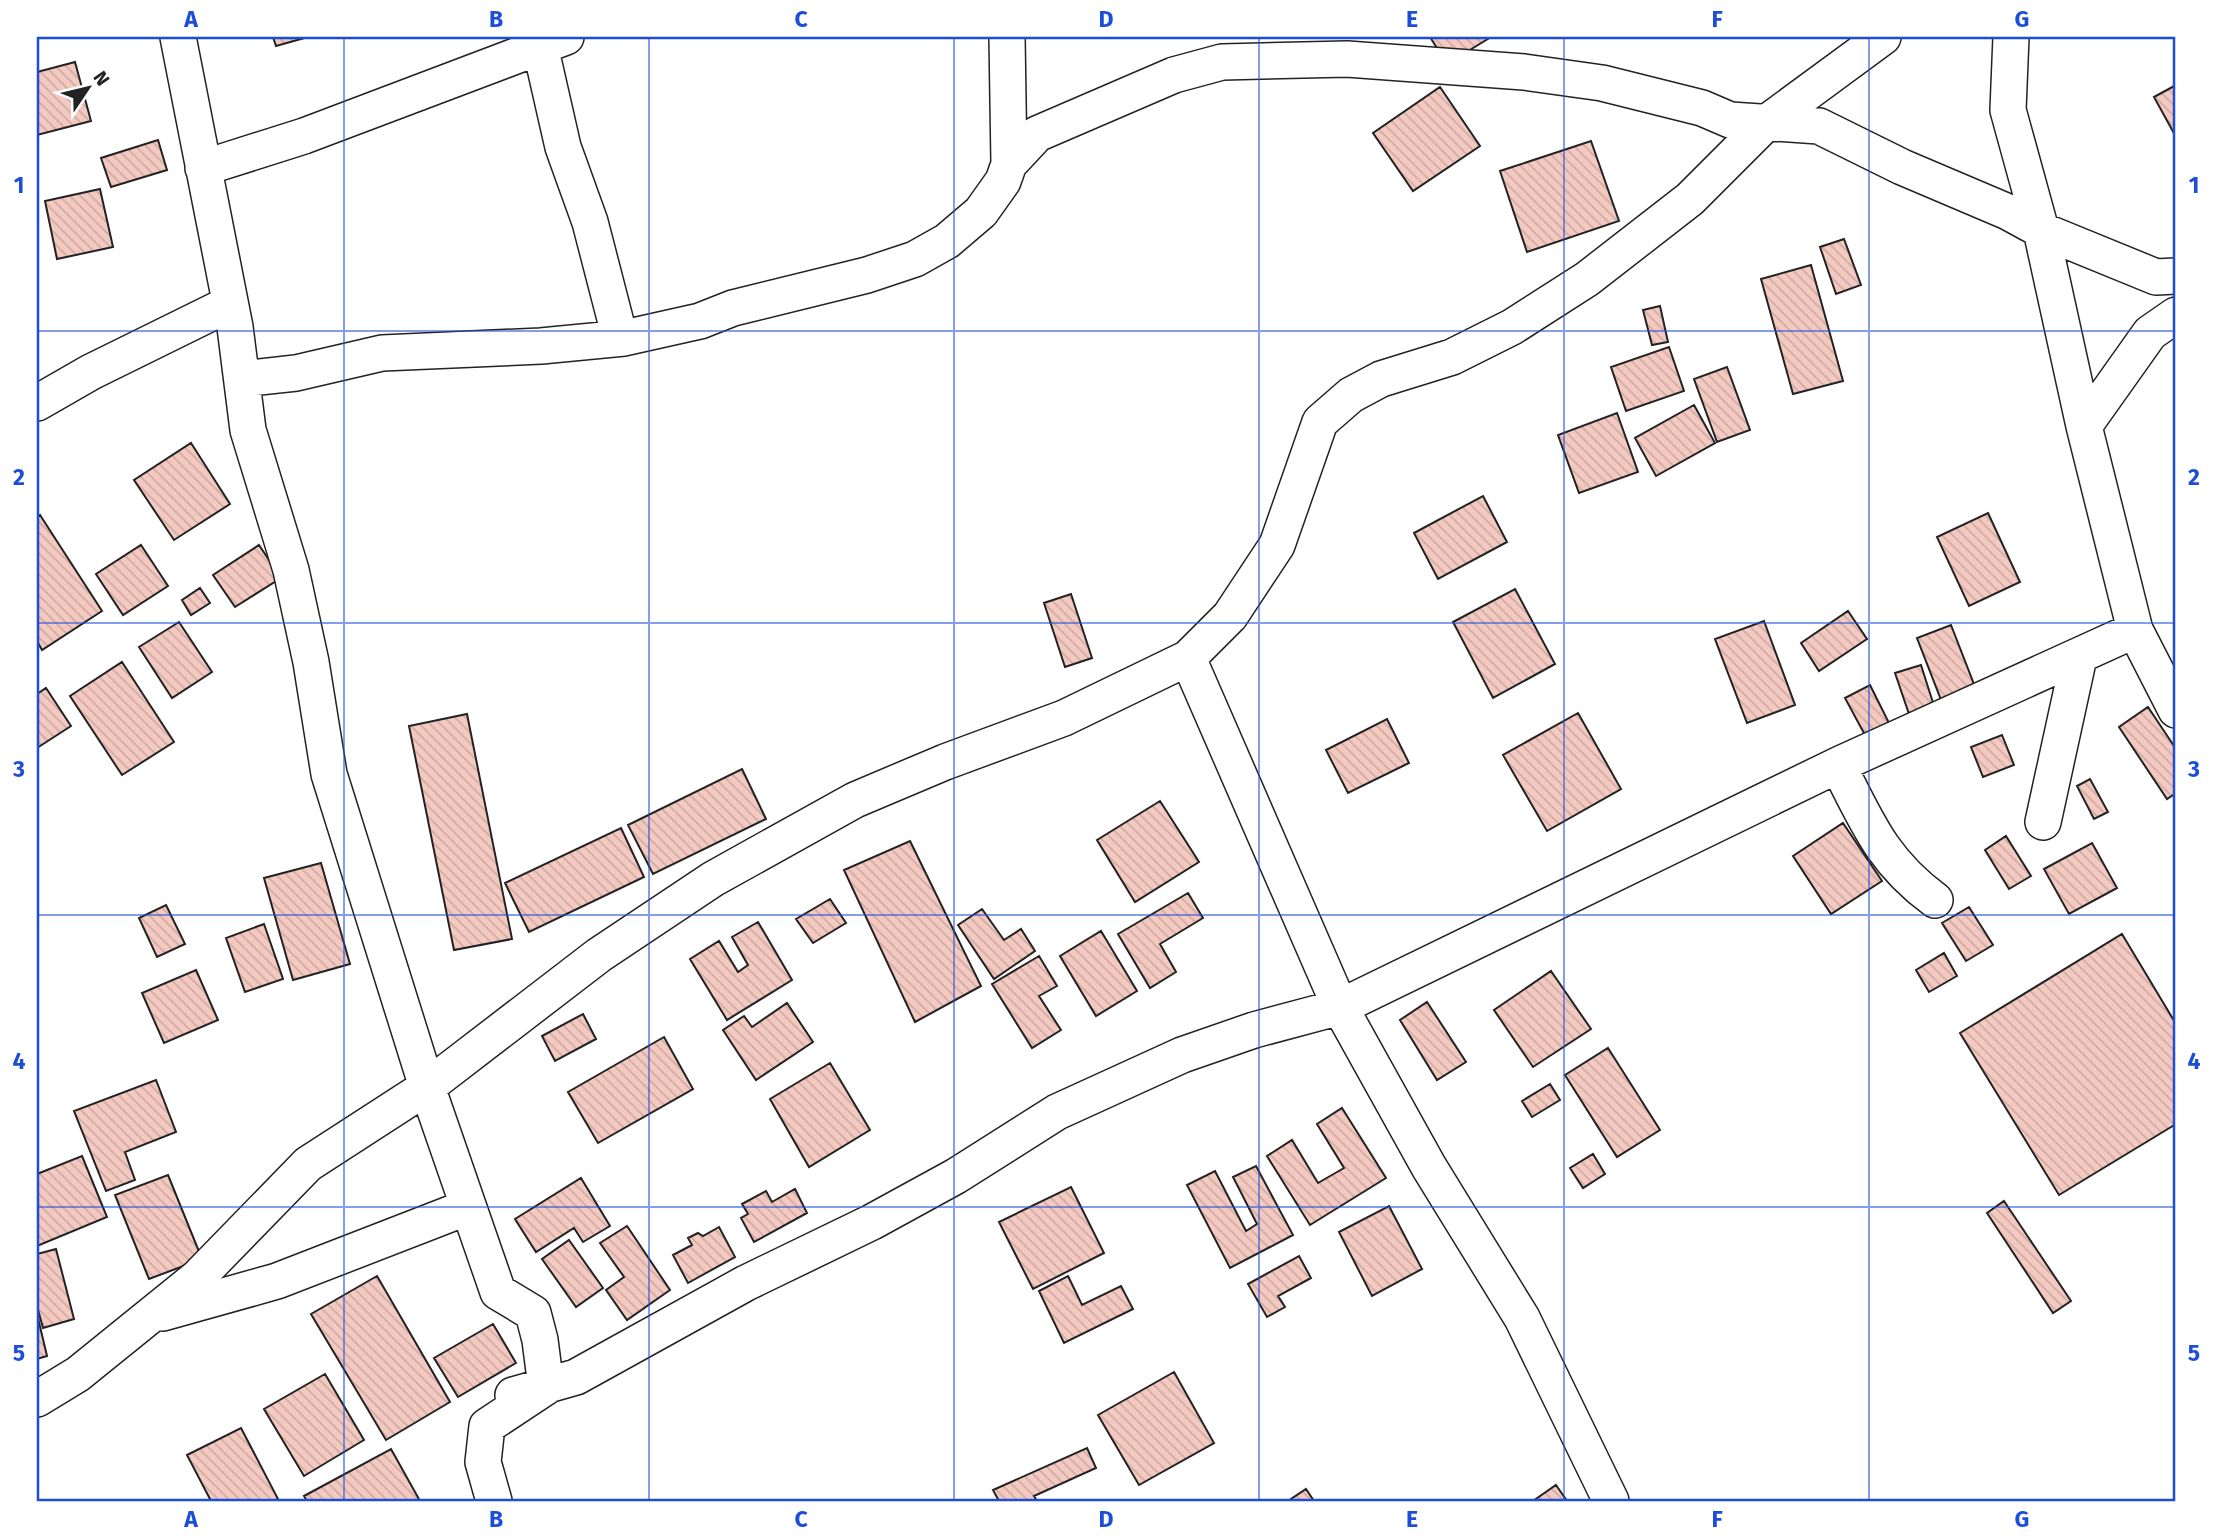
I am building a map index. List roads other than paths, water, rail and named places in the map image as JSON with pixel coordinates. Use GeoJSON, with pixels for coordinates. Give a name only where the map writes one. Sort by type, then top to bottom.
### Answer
{"type":"FeatureCollection","features":[{"type":"Feature","properties":{"kind":"street"},"geometry":{"type":"LineString","coordinates":[[178,37],[237,339],[242,379],[241,397],[248,430],[292,570],[311,662],[329,774],[427,1087],[498,1292],[533,1312],[540,1340],[546,1387]]}},
{"type":"Feature","properties":{"kind":"street"},"geometry":{"type":"LineString","coordinates":[[1007,37],[1009,164]]}},
{"type":"Feature","properties":{"kind":"street"},"geometry":{"type":"LineString","coordinates":[[37,1399],[78,1374],[198,1277],[308,1164],[427,1087],[599,955],[713,879],[855,800],[945,762],[1064,718],[1188,658],[1230,616],[1277,545],[1320,422],[1351,395],[1381,379],[1452,357],[1513,327],[1587,279],[1690,199],[1766,123],[1884,37]]}},
{"type":"Feature","properties":{"kind":"street"},"geometry":{"type":"LineString","coordinates":[[2011,37],[2008,110],[2041,230],[2084,426],[2136,630],[2176,710]]}},
{"type":"Feature","properties":{"kind":"street"},"geometry":{"type":"LineString","coordinates":[[204,168],[304,136],[548,40],[563,147],[590,222],[620,338]]}},
{"type":"Feature","properties":{"kind":"street"},"geometry":{"type":"LineString","coordinates":[[242,379],[296,373],[382,353],[541,346],[620,338],[700,321],[733,308],[867,275],[915,259],[947,241],[981,212],[1003,181],[1009,164],[1028,141],[1044,131],[1174,75],[1222,62],[1347,59],[1524,72],[1602,83],[1702,108],[1730,120],[1819,126],[1902,167],[2008,212],[2041,230],[2156,277],[2176,276]]}},
{"type":"Feature","properties":{"kind":"street"},"geometry":{"type":"LineString","coordinates":[[37,403],[91,372],[229,304]]}},
{"type":"Feature","properties":{"kind":"street"},"geometry":{"type":"LineString","coordinates":[[2084,426],[2151,333],[2176,315]]}},
{"type":"Feature","properties":{"kind":"street"},"geometry":{"type":"LineString","coordinates":[[494,1501],[482,1462],[487,1426],[546,1387],[576,1377],[746,1283],[872,1222],[956,1175],[1057,1112],[1182,1055],[1254,1030],[1340,1007],[1838,765],[2136,630]]}},
{"type":"Feature","properties":{"kind":"street"},"geometry":{"type":"LineString","coordinates":[[2043,822],[2079,657]]}},
{"type":"Feature","properties":{"kind":"street"},"geometry":{"type":"LineString","coordinates":[[1188,658],[1340,1007],[1429,1167],[1522,1318],[1611,1501]]}},
{"type":"Feature","properties":{"kind":"street"},"geometry":{"type":"LineString","coordinates":[[1838,765],[1875,838],[1895,867],[1935,900]]}},
{"type":"Feature","properties":{"kind":"street"},"geometry":{"type":"LineString","coordinates":[[149,1317],[277,1281],[468,1207]]}}]}
